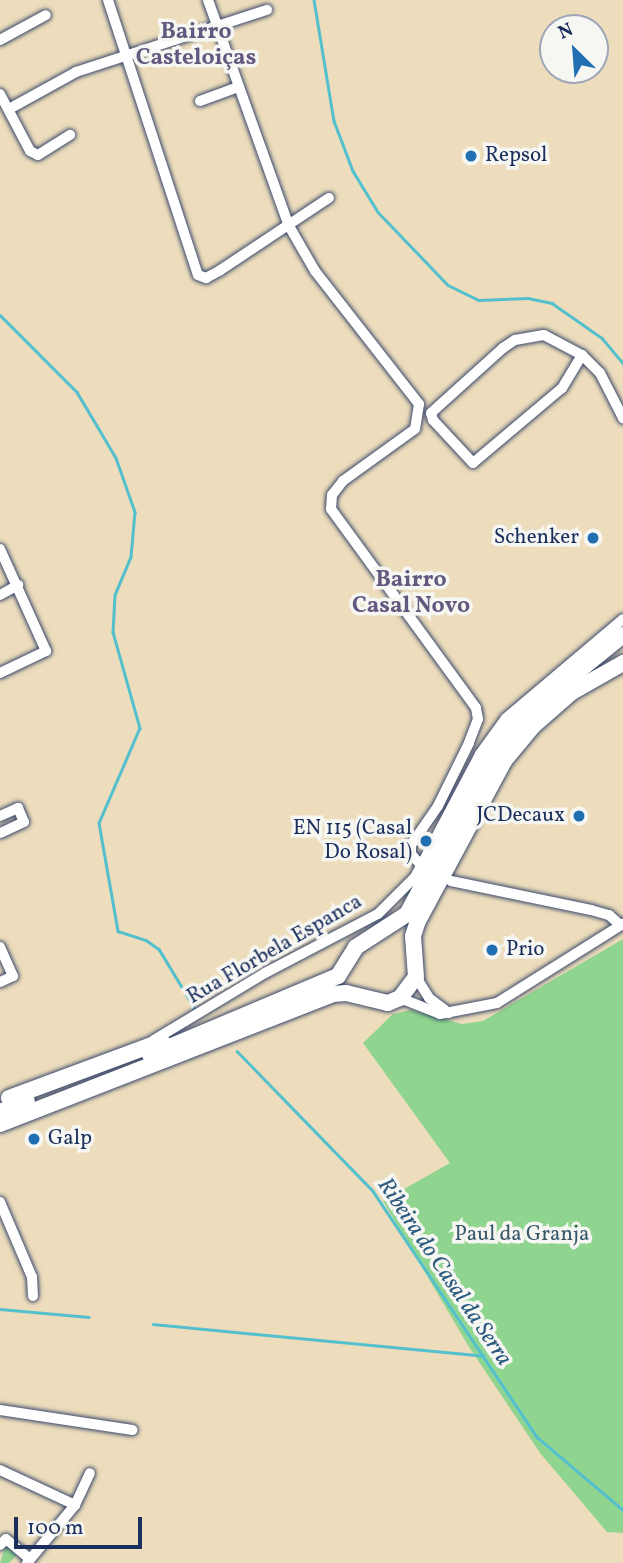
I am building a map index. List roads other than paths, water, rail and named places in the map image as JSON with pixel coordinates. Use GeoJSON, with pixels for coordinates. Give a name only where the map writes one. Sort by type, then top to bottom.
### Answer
{"type":"FeatureCollection","features":[{"type":"Feature","properties":{"kind":"highway"},"geometry":{"type":"LineString","coordinates":[[0,1112],[211,1027],[327,984],[350,959],[356,947],[407,914],[494,753],[543,697],[623,635]]}},
{"type":"Feature","properties":{"kind":"highway"},"geometry":{"type":"LineString","coordinates":[[543,697],[623,645]]}},
{"type":"Feature","properties":{"kind":"highway"},"geometry":{"type":"LineString","coordinates":[[0,1124],[333,994],[362,996],[387,1003],[400,998],[416,977],[413,951],[418,921],[505,761],[533,726],[572,692],[623,663]]}},
{"type":"Feature","properties":{"kind":"highway"},"geometry":{"type":"LineString","coordinates":[[379,934],[404,941],[413,951]]}},
{"type":"Feature","properties":{"kind":"highway"},"geometry":{"type":"LineString","coordinates":[[350,959],[353,985],[362,996]]}},
{"type":"Feature","properties":{"kind":"highway"},"geometry":{"type":"LineString","coordinates":[[0,1133],[251,1035],[293,1009]]}},
{"type":"Feature","properties":{"kind":"highway"},"geometry":{"type":"LineString","coordinates":[[0,1101],[144,1046],[211,1027]]}},
{"type":"Feature","properties":{"kind":"street"},"geometry":{"type":"LineString","coordinates":[[108,0],[198,275],[206,278],[219,271],[329,198]]}},
{"type":"Feature","properties":{"kind":"street"},"geometry":{"type":"LineString","coordinates":[[208,0],[289,226],[315,271],[419,404],[415,429],[343,481],[332,495],[331,509],[476,708],[478,719],[469,743],[438,806],[411,845],[411,854],[420,864]]}},
{"type":"Feature","properties":{"kind":"street"},"geometry":{"type":"LineString","coordinates":[[9,109],[54,81],[267,10]]}},
{"type":"Feature","properties":{"kind":"street"},"geometry":{"type":"LineString","coordinates":[[0,40],[46,15]]}},
{"type":"Feature","properties":{"kind":"street"},"geometry":{"type":"LineString","coordinates":[[200,100],[238,87]]}},
{"type":"Feature","properties":{"kind":"street"},"geometry":{"type":"LineString","coordinates":[[0,94],[30,151],[38,155],[70,135]]}},
{"type":"Feature","properties":{"kind":"street"},"geometry":{"type":"LineString","coordinates":[[582,355],[562,388],[473,463],[433,420],[431,413],[515,340],[544,335],[582,355],[600,373],[623,418]]}},
{"type":"Feature","properties":{"kind":"street"},"geometry":{"type":"LineString","coordinates":[[0,549],[19,585],[46,651],[0,673]]}},
{"type":"Feature","properties":{"kind":"street"},"geometry":{"type":"LineString","coordinates":[[0,595],[19,585]]}},
{"type":"Feature","properties":{"kind":"street","name":"Rua Florbela Espanca"},"geometry":{"type":"LineString","coordinates":[[144,1046],[265,973],[378,914],[406,888],[480,754],[506,718],[623,619]]}},
{"type":"Feature","properties":{"kind":"street"},"geometry":{"type":"LineString","coordinates":[[0,816],[18,808],[24,822],[0,833]]}},
{"type":"Feature","properties":{"kind":"street"},"geometry":{"type":"LineString","coordinates":[[400,998],[440,1014],[497,1003],[622,924],[609,915],[591,910],[451,881]]}},
{"type":"Feature","properties":{"kind":"street"},"geometry":{"type":"LineString","coordinates":[[0,947],[13,976],[0,982]]}},
{"type":"Feature","properties":{"kind":"street"},"geometry":{"type":"LineString","coordinates":[[416,977],[429,998],[450,1013]]}},
{"type":"Feature","properties":{"kind":"street"},"geometry":{"type":"LineString","coordinates":[[0,1202],[32,1277],[33,1296]]}},
{"type":"Feature","properties":{"kind":"street"},"geometry":{"type":"LineString","coordinates":[[0,1410],[132,1430]]}},
{"type":"Feature","properties":{"kind":"street"},"geometry":{"type":"LineString","coordinates":[[0,1470],[75,1506]]}},
{"type":"Feature","properties":{"kind":"street"},"geometry":{"type":"LineString","coordinates":[[0,1545],[6,1539],[28,1561],[75,1506],[90,1473]]}},
{"type":"Feature","properties":{"kind":"waterway"},"geometry":{"type":"LineString","coordinates":[[314,0],[334,121],[353,171],[378,212],[448,285],[479,300],[528,298],[552,303],[602,338],[623,363]]}},
{"type":"Feature","properties":{"kind":"waterway","name":"Ribeira do Casal da Serra"},"geometry":{"type":"LineString","coordinates":[[0,315],[77,392],[116,458],[135,512],[131,557],[115,595],[113,632],[140,728],[99,823],[118,931],[146,940],[159,949],[197,1012]]}},
{"type":"Feature","properties":{"kind":"waterway","name":"Ribeira do Casal da Serra"},"geometry":{"type":"LineString","coordinates":[[237,1051],[373,1191],[537,1437],[623,1510]]}},
{"type":"Feature","properties":{"kind":"waterway"},"geometry":{"type":"LineString","coordinates":[[0,1309],[89,1317]]}},
{"type":"Feature","properties":{"kind":"waterway"},"geometry":{"type":"LineString","coordinates":[[153,1324],[483,1356]]}},
{"type":"Feature","properties":{"kind":"place","name":"Repsol"},"geometry":{"type":"Point","coordinates":[471,156]}},
{"type":"Feature","properties":{"kind":"place","name":"Schenker"},"geometry":{"type":"Point","coordinates":[593,538]}},
{"type":"Feature","properties":{"kind":"place","name":"JCDecaux"},"geometry":{"type":"Point","coordinates":[579,816]}},
{"type":"Feature","properties":{"kind":"place","name":"EN 115 (Casal Do Rosal)"},"geometry":{"type":"Point","coordinates":[426,841]}},
{"type":"Feature","properties":{"kind":"place","name":"Prio"},"geometry":{"type":"Point","coordinates":[492,950]}},
{"type":"Feature","properties":{"kind":"place","name":"Galp"},"geometry":{"type":"Point","coordinates":[34,1139]}},
{"type":"Feature","properties":{"kind":"district","name":"Bairro Casteloiças"},"geometry":{"type":"Point","coordinates":[196,45]}},
{"type":"Feature","properties":{"kind":"district","name":"Bairro Casal Novo"},"geometry":{"type":"Point","coordinates":[411,593]}},
{"type":"Feature","properties":{"kind":"park label","name":"Paul da Granja"},"geometry":{"type":"Point","coordinates":[522,1235]}}]}
